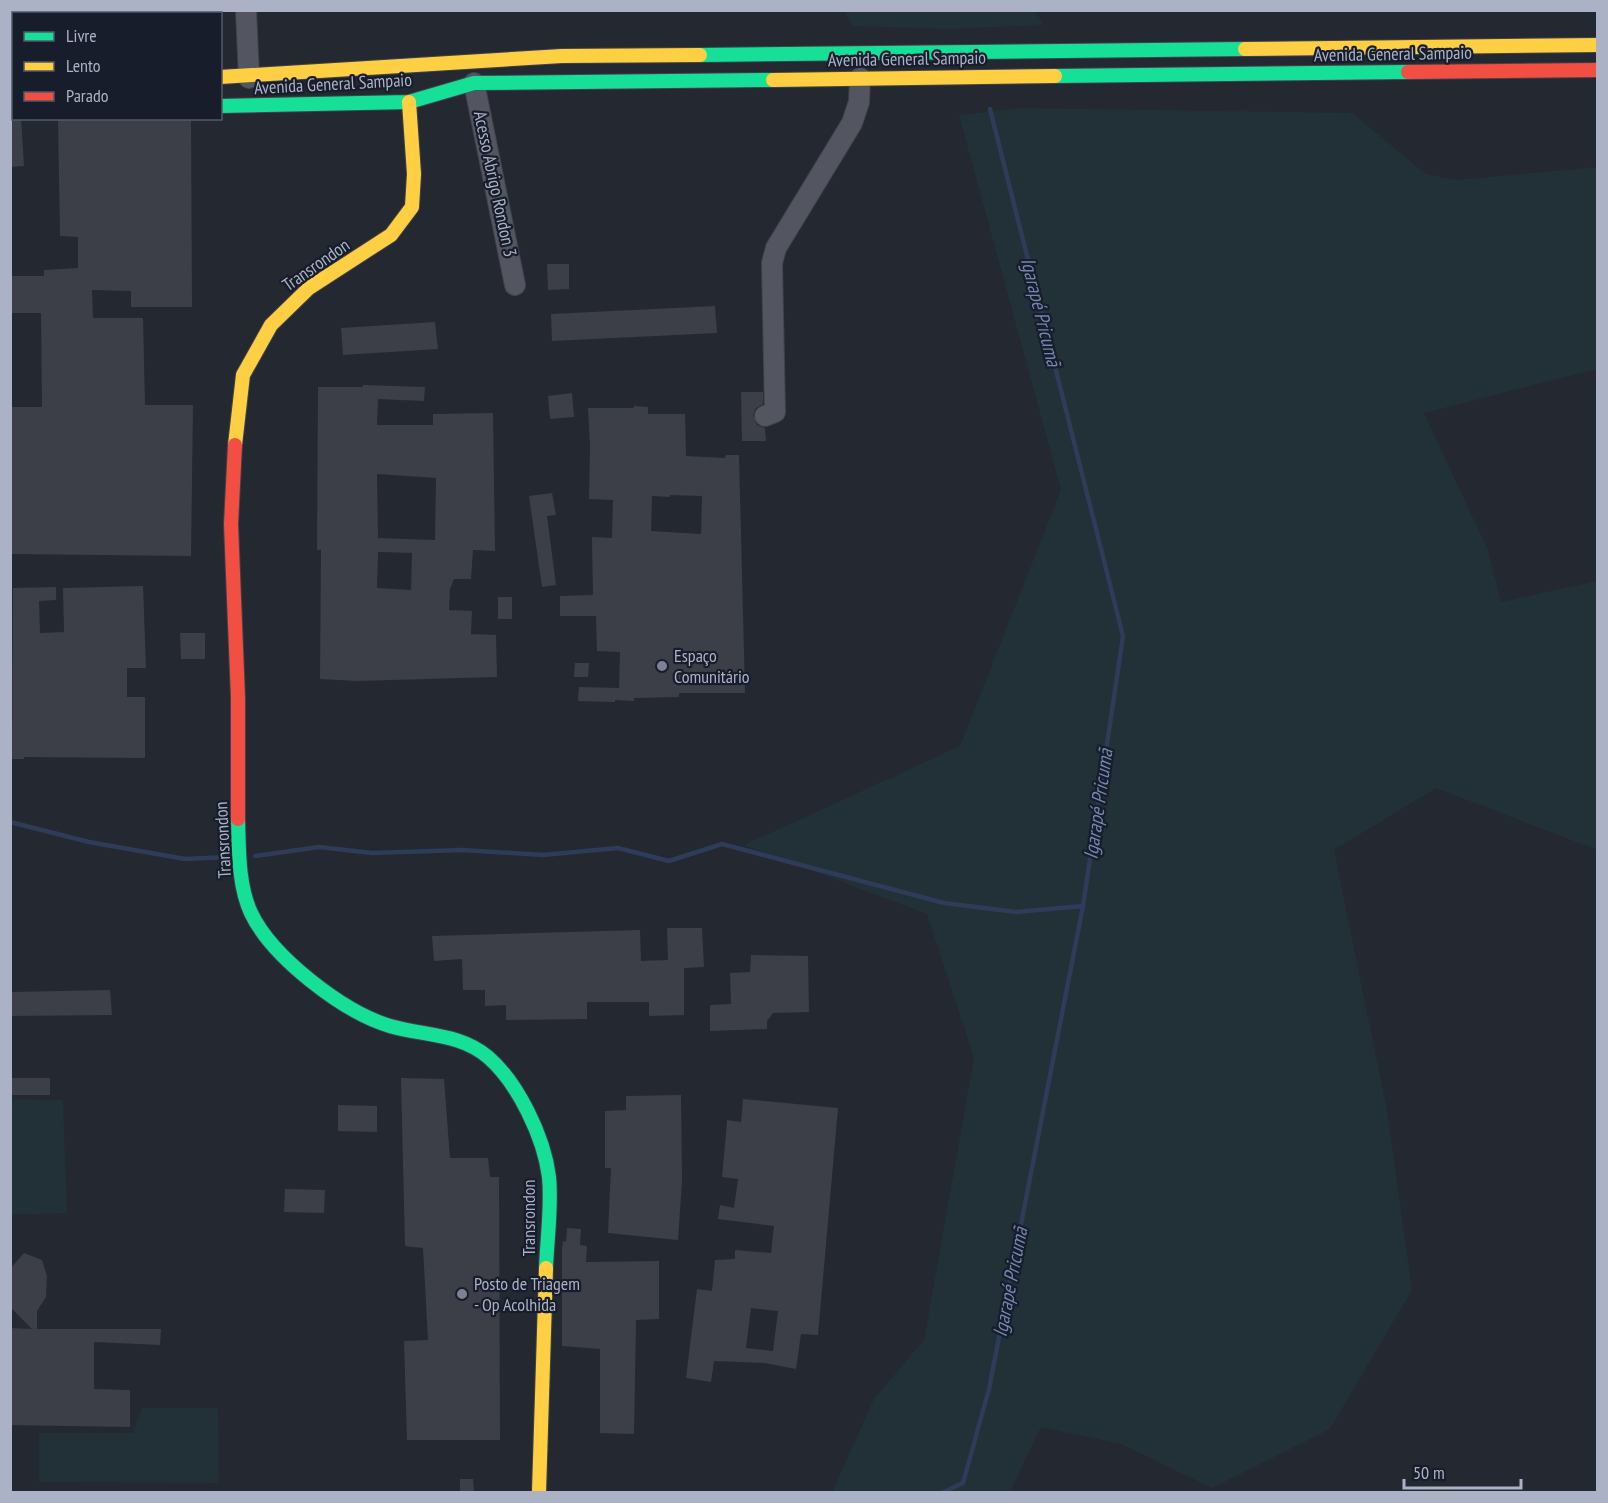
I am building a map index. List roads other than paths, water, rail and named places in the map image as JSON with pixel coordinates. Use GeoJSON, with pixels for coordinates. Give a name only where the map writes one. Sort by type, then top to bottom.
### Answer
{"type":"FeatureCollection","features":[{"type":"Feature","properties":{"kind":"street"},"geometry":{"type":"LineString","coordinates":[[246,10],[249,78]]}},
{"type":"Feature","properties":{"kind":"street","name":"Avenida General Sampaio"},"geometry":{"type":"LineString","coordinates":[[222,78],[562,56],[1598,45]]}},
{"type":"Feature","properties":{"kind":"street"},"geometry":{"type":"LineString","coordinates":[[1473,46],[1473,71]]}},
{"type":"Feature","properties":{"kind":"street"},"geometry":{"type":"LineString","coordinates":[[1294,48],[1295,73]]}},
{"type":"Feature","properties":{"kind":"street"},"geometry":{"type":"LineString","coordinates":[[1265,49],[1266,73]]}},
{"type":"Feature","properties":{"kind":"street"},"geometry":{"type":"LineString","coordinates":[[932,53],[933,77]]}},
{"type":"Feature","properties":{"kind":"street"},"geometry":{"type":"LineString","coordinates":[[562,56],[562,81]]}},
{"type":"Feature","properties":{"kind":"street","name":"Avenida General Sampaio"},"geometry":{"type":"LineString","coordinates":[[222,106],[410,102],[474,82],[1598,70]]}},
{"type":"Feature","properties":{"kind":"street"},"geometry":{"type":"LineString","coordinates":[[765,416],[775,412],[772,264],[776,248],[852,123],[859,102],[860,78]]}},
{"type":"Feature","properties":{"kind":"street","name":"Acesso Abrigo Rondon 3"},"geometry":{"type":"LineString","coordinates":[[474,82],[515,285]]}},
{"type":"Feature","properties":{"kind":"street","name":"Transrondon"},"geometry":{"type":"LineString","coordinates":[[410,102],[414,204],[401,227],[295,299],[265,333],[242,378],[232,459],[232,542],[237,759],[245,899],[267,941],[335,997],[384,1024],[444,1035],[471,1045],[496,1065],[519,1097],[540,1140],[549,1177],[539,1492]]}},
{"type":"Feature","properties":{"kind":"waterway","name":"Igarapé Pricumã"},"geometry":{"type":"LineString","coordinates":[[944,1492],[963,1483],[989,1389],[1083,906],[1123,636],[990,109]]}},
{"type":"Feature","properties":{"kind":"waterway"},"geometry":{"type":"LineString","coordinates":[[10,822],[89,842],[185,859],[229,857]]}},
{"type":"Feature","properties":{"kind":"waterway"},"geometry":{"type":"LineString","coordinates":[[255,856],[319,847],[372,853],[462,850],[543,855],[618,848],[669,861],[722,844],[944,903],[1016,912],[1083,906]]}},
{"type":"Feature","properties":{"kind":"place","name":"Espaço Comunitário"},"geometry":{"type":"Point","coordinates":[662,666]}},
{"type":"Feature","properties":{"kind":"place","name":"Posto de Triagem - Op Acolhida"},"geometry":{"type":"Point","coordinates":[462,1294]}}]}
